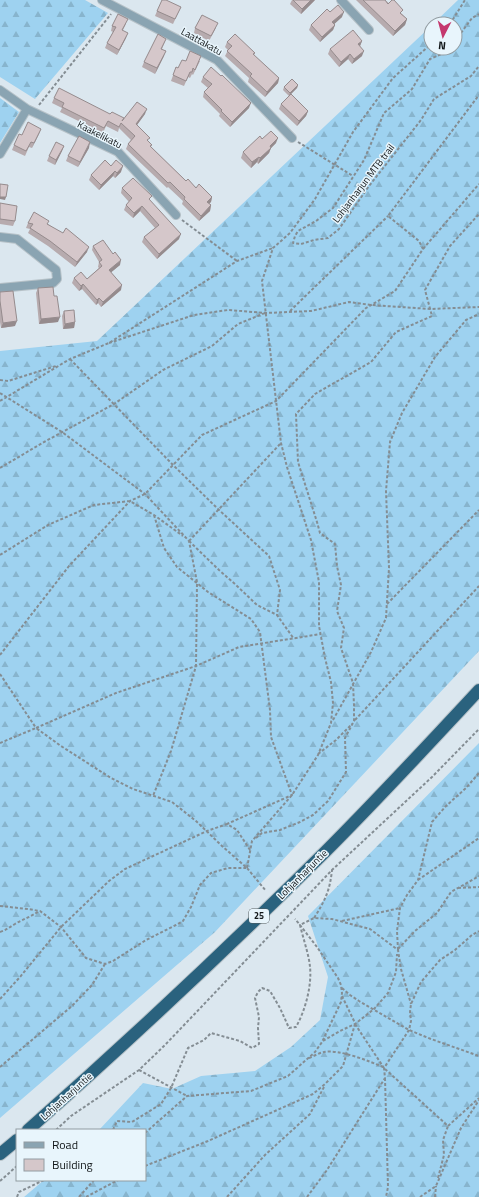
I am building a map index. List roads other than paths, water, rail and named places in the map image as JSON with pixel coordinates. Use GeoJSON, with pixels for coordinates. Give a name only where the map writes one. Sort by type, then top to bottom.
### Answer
{"type":"FeatureCollection","features":[{"type":"Feature","properties":{"kind":"highway","name":"Lohjanharjuntie"},"geometry":{"type":"LineString","coordinates":[[29,1129],[131,1038],[232,943],[325,852],[479,690]]}},
{"type":"Feature","properties":{"kind":"highway"},"geometry":{"type":"LineString","coordinates":[[0,1154],[16,1141]]}},
{"type":"Feature","properties":{"kind":"street","name":"Laattakatu"},"geometry":{"type":"LineString","coordinates":[[102,0],[217,60],[292,138]]}},
{"type":"Feature","properties":{"kind":"street"},"geometry":{"type":"LineString","coordinates":[[341,0],[369,30]]}},
{"type":"Feature","properties":{"kind":"street","name":"Kaakelikatu"},"geometry":{"type":"LineString","coordinates":[[0,90],[30,111],[118,152],[176,215]]}},
{"type":"Feature","properties":{"kind":"street"},"geometry":{"type":"LineString","coordinates":[[0,154],[30,111]]}},
{"type":"Feature","properties":{"kind":"street"},"geometry":{"type":"LineString","coordinates":[[0,237],[17,239],[56,270],[56,280],[53,283],[0,288]]}}]}
